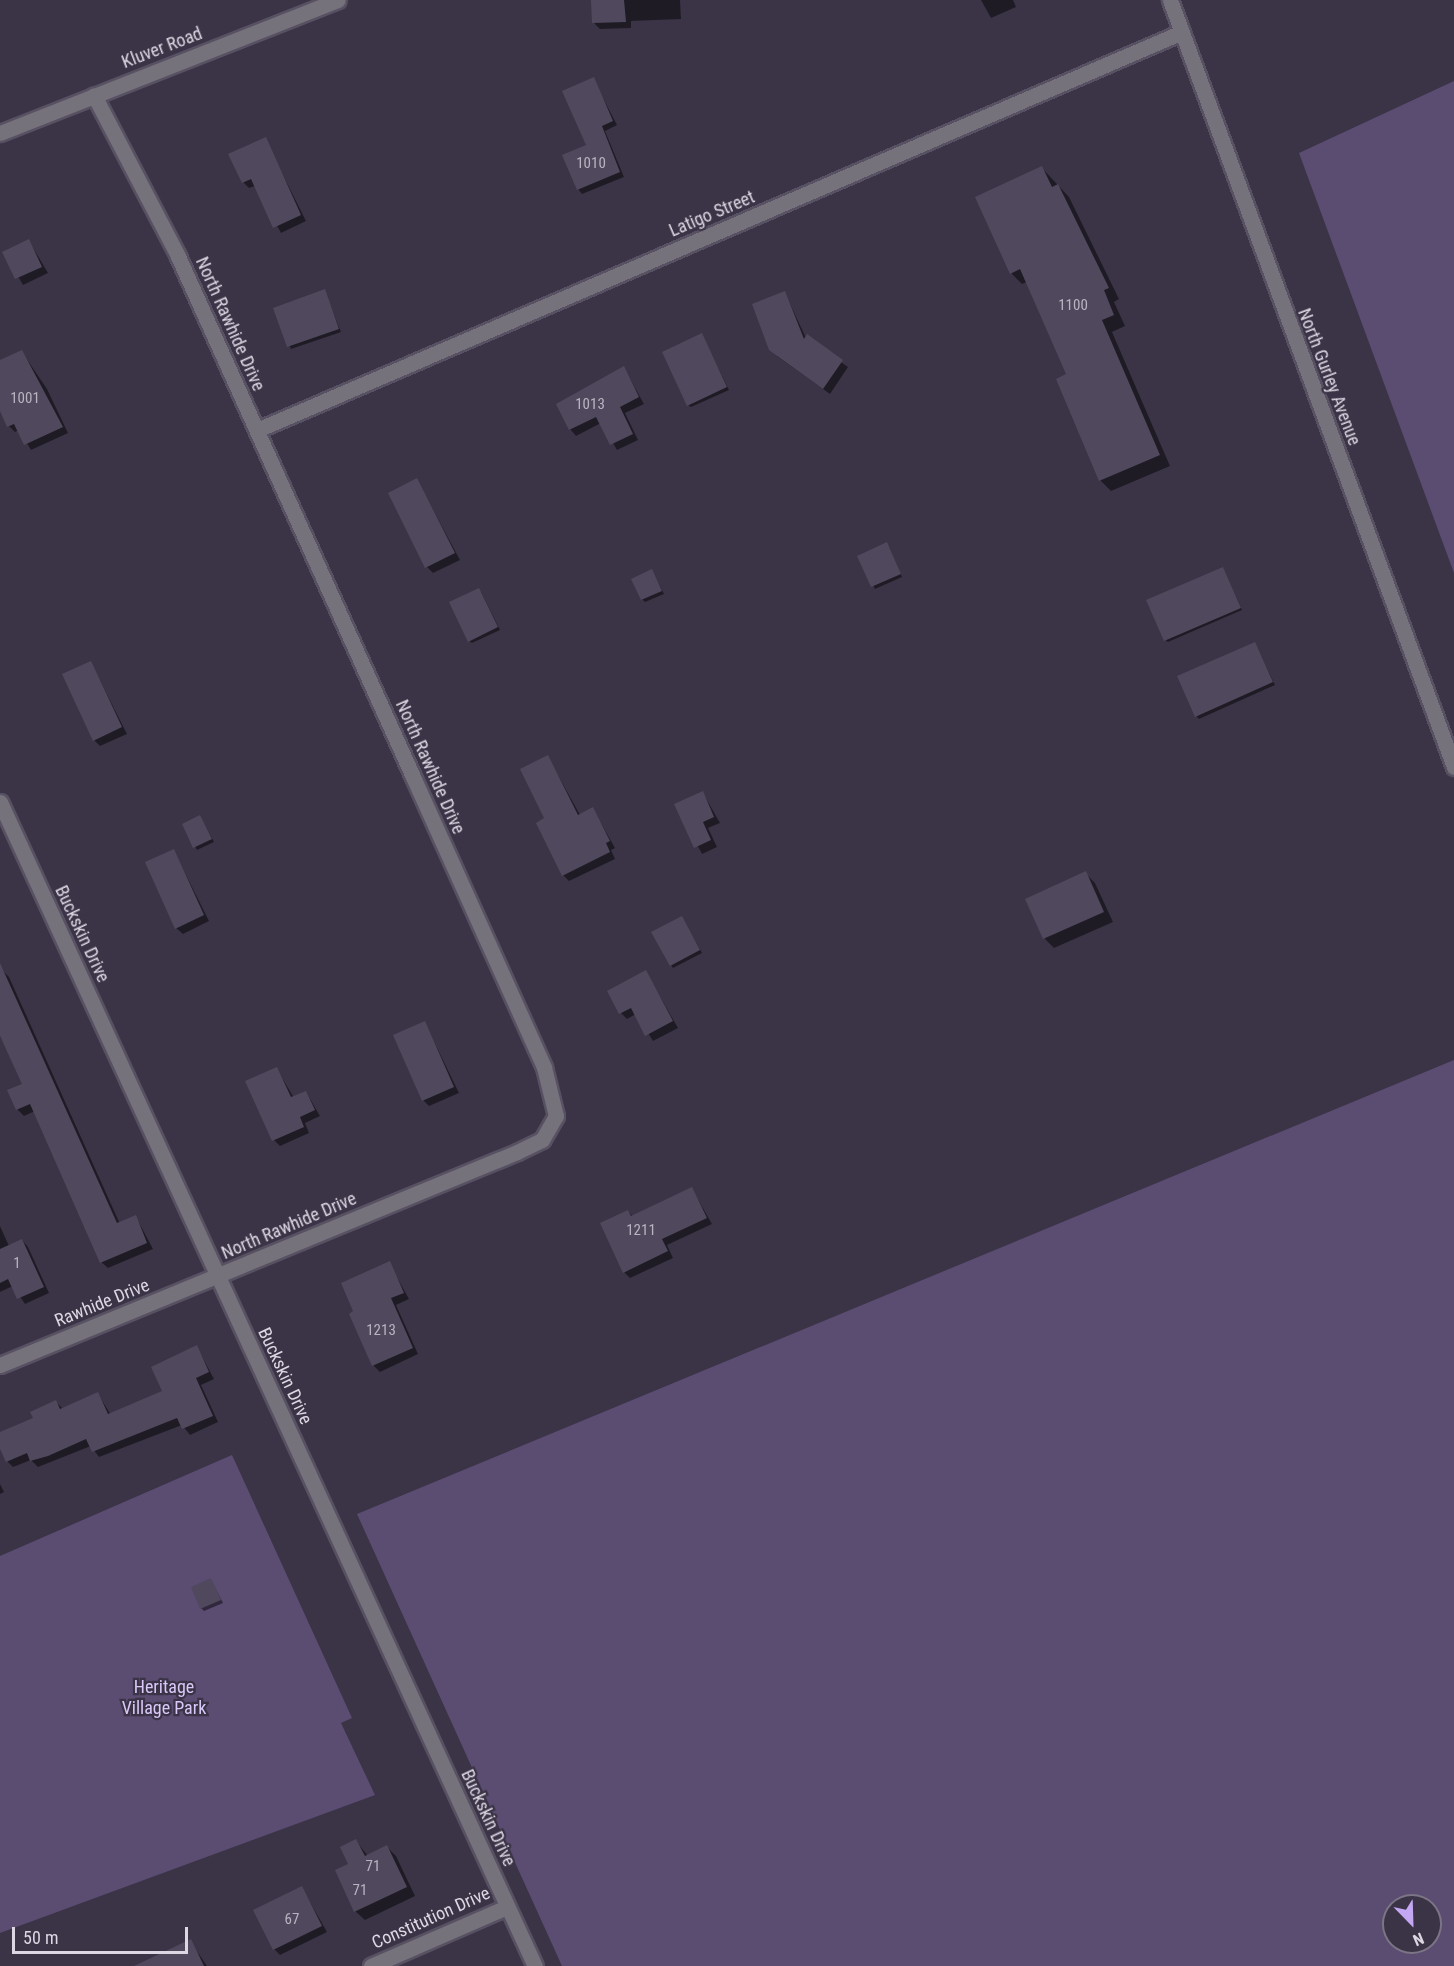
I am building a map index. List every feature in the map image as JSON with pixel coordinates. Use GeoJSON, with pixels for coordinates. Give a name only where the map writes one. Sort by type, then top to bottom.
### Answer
{"type":"FeatureCollection","features":[{"type":"Feature","properties":{"kind":"street","name":"Kluver Road"},"geometry":{"type":"LineString","coordinates":[[0,133],[94,94],[338,0]]}},
{"type":"Feature","properties":{"kind":"street","name":"North Gurley Avenue"},"geometry":{"type":"LineString","coordinates":[[1170,0],[1454,767]]}},
{"type":"Feature","properties":{"kind":"street","name":"Latigo Street"},"geometry":{"type":"LineString","coordinates":[[257,430],[1182,32]]}},
{"type":"Feature","properties":{"kind":"street","name":"North Rawhide Drive"},"geometry":{"type":"LineString","coordinates":[[94,94],[177,254],[257,430],[544,1067],[556,1116],[542,1140],[517,1152],[218,1277]]}},
{"type":"Feature","properties":{"kind":"street","name":"Buckskin Drive"},"geometry":{"type":"LineString","coordinates":[[0,802],[535,1966]]}},
{"type":"Feature","properties":{"kind":"street","name":"Rawhide Drive"},"geometry":{"type":"LineString","coordinates":[[0,1365],[218,1277]]}},
{"type":"Feature","properties":{"kind":"street","name":"Constitution Drive"},"geometry":{"type":"LineString","coordinates":[[371,1966],[507,1907]]}},
{"type":"Feature","properties":{"kind":"green space"},"geometry":{"type":"Polygon","coordinates":[[[1454,81],[1454,573],[1299,153],[1454,81]]]}},
{"type":"Feature","properties":{"kind":"green space"},"geometry":{"type":"Polygon","coordinates":[[[1454,1060],[1454,1966],[562,1966],[357,1514],[1454,1060]]]}},
{"type":"Feature","properties":{"kind":"green space","name":"Heritage Village Park"},"geometry":{"type":"Polygon","coordinates":[[[232,1455],[352,1718],[341,1723],[375,1795],[0,1933],[0,1556],[232,1455]]]}},
{"type":"Feature","properties":{"kind":"building"},"geometry":{"type":"Polygon","coordinates":[[[591,0],[624,0],[626,22],[592,23],[591,0]]]}},
{"type":"Feature","properties":{"kind":"building"},"geometry":{"type":"Polygon","coordinates":[[[594,77],[613,121],[602,126],[620,172],[577,190],[562,155],[586,145],[562,91],[594,77]]]}},
{"type":"Feature","properties":{"kind":"building"},"geometry":{"type":"Polygon","coordinates":[[[266,137],[301,215],[273,228],[251,179],[242,183],[228,154],[266,137]]]}},
{"type":"Feature","properties":{"kind":"building"},"geometry":{"type":"Polygon","coordinates":[[[1042,166],[1052,187],[1058,184],[1109,288],[1104,290],[1114,315],[1102,320],[1160,455],[1099,481],[1056,379],[1066,374],[1020,269],[1010,274],[975,197],[1042,166]]]}},
{"type":"Feature","properties":{"kind":"building"},"geometry":{"type":"Polygon","coordinates":[[[29,239],[42,267],[15,279],[2,252],[29,239]]]}},
{"type":"Feature","properties":{"kind":"building"},"geometry":{"type":"Polygon","coordinates":[[[325,289],[339,329],[287,347],[273,308],[325,289]]]}},
{"type":"Feature","properties":{"kind":"building"},"geometry":{"type":"Polygon","coordinates":[[[785,291],[804,339],[807,334],[843,360],[823,389],[769,350],[752,304],[785,291]]]}},
{"type":"Feature","properties":{"kind":"building"},"geometry":{"type":"Polygon","coordinates":[[[702,333],[727,387],[687,406],[662,352],[702,333]]]}},
{"type":"Feature","properties":{"kind":"building"},"geometry":{"type":"Polygon","coordinates":[[[22,350],[63,427],[24,445],[14,424],[7,427],[0,411],[0,360],[22,350]]]}},
{"type":"Feature","properties":{"kind":"building"},"geometry":{"type":"Polygon","coordinates":[[[624,366],[639,397],[620,407],[633,434],[610,445],[596,417],[569,430],[556,404],[624,366]]]}},
{"type":"Feature","properties":{"kind":"building"},"geometry":{"type":"Polygon","coordinates":[[[417,478],[455,553],[425,568],[388,493],[417,478]]]}},
{"type":"Feature","properties":{"kind":"building"},"geometry":{"type":"Polygon","coordinates":[[[887,542],[901,574],[871,587],[857,556],[887,542]]]}},
{"type":"Feature","properties":{"kind":"building"},"geometry":{"type":"Polygon","coordinates":[[[1223,567],[1241,608],[1164,641],[1146,600],[1223,567]]]}},
{"type":"Feature","properties":{"kind":"building"},"geometry":{"type":"Polygon","coordinates":[[[652,569],[662,591],[641,600],[631,579],[652,569]]]}},
{"type":"Feature","properties":{"kind":"building"},"geometry":{"type":"Polygon","coordinates":[[[479,588],[498,627],[468,642],[449,602],[479,588]]]}},
{"type":"Feature","properties":{"kind":"building"},"geometry":{"type":"Polygon","coordinates":[[[1255,642],[1273,682],[1195,717],[1177,676],[1255,642]]]}},
{"type":"Feature","properties":{"kind":"building"},"geometry":{"type":"Polygon","coordinates":[[[91,661],[122,727],[93,741],[62,674],[91,661]]]}},
{"type":"Feature","properties":{"kind":"building"},"geometry":{"type":"Polygon","coordinates":[[[548,755],[578,815],[593,807],[610,841],[606,843],[610,852],[562,876],[536,823],[544,818],[520,769],[548,755]]]}},
{"type":"Feature","properties":{"kind":"building"},"geometry":{"type":"Polygon","coordinates":[[[703,791],[714,817],[703,822],[711,840],[694,848],[674,804],[703,791]]]}},
{"type":"Feature","properties":{"kind":"building"},"geometry":{"type":"Polygon","coordinates":[[[200,815],[212,839],[193,848],[182,824],[200,815]]]}},
{"type":"Feature","properties":{"kind":"building"},"geometry":{"type":"Polygon","coordinates":[[[174,849],[204,915],[175,929],[145,862],[174,849]]]}},
{"type":"Feature","properties":{"kind":"building"},"geometry":{"type":"Polygon","coordinates":[[[1086,871],[1104,912],[1043,939],[1025,899],[1086,871]]]}},
{"type":"Feature","properties":{"kind":"building"},"geometry":{"type":"Polygon","coordinates":[[[682,916],[700,950],[670,966],[651,932],[682,916]]]}},
{"type":"Feature","properties":{"kind":"building"},"geometry":{"type":"Polygon","coordinates":[[[0,963],[117,1223],[136,1215],[147,1243],[100,1263],[30,1104],[16,1110],[7,1090],[22,1084],[0,1036],[0,963]]]}},
{"type":"Feature","properties":{"kind":"building"},"geometry":{"type":"Polygon","coordinates":[[[646,970],[673,1021],[645,1036],[631,1008],[619,1014],[607,991],[646,970]]]}},
{"type":"Feature","properties":{"kind":"building"},"geometry":{"type":"Polygon","coordinates":[[[425,1021],[454,1087],[422,1101],[393,1035],[425,1021]]]}},
{"type":"Feature","properties":{"kind":"building"},"geometry":{"type":"Polygon","coordinates":[[[277,1067],[291,1097],[306,1091],[315,1110],[300,1117],[304,1127],[272,1141],[245,1081],[277,1067]]]}},
{"type":"Feature","properties":{"kind":"building"},"geometry":{"type":"Polygon","coordinates":[[[692,1187],[707,1218],[662,1239],[668,1251],[623,1273],[600,1223],[628,1210],[631,1216],[692,1187]]]}},
{"type":"Feature","properties":{"kind":"building"},"geometry":{"type":"Polygon","coordinates":[[[22,1239],[44,1287],[17,1299],[8,1279],[0,1283],[0,1249],[22,1239]]]}},
{"type":"Feature","properties":{"kind":"building"},"geometry":{"type":"Polygon","coordinates":[[[390,1261],[404,1293],[391,1298],[413,1348],[372,1366],[349,1314],[353,1311],[341,1283],[390,1261]]]}},
{"type":"Feature","properties":{"kind":"building"},"geometry":{"type":"Polygon","coordinates":[[[197,1345],[209,1372],[196,1378],[213,1416],[182,1429],[177,1418],[92,1452],[86,1439],[48,1456],[30,1461],[27,1453],[6,1462],[0,1449],[0,1432],[33,1418],[30,1412],[56,1400],[60,1409],[98,1392],[108,1414],[162,1391],[151,1367],[197,1345]]]}},
{"type":"Feature","properties":{"kind":"building"},"geometry":{"type":"Polygon","coordinates":[[[211,1578],[221,1600],[200,1609],[191,1587],[211,1578]]]}},
{"type":"Feature","properties":{"kind":"building"},"geometry":{"type":"Polygon","coordinates":[[[356,1839],[365,1856],[387,1845],[407,1887],[354,1912],[335,1870],[348,1864],[340,1847],[356,1839]]]}},
{"type":"Feature","properties":{"kind":"building"},"geometry":{"type":"Polygon","coordinates":[[[302,1886],[322,1926],[273,1950],[253,1910],[302,1886]]]}},
{"type":"Feature","properties":{"kind":"building"},"geometry":{"type":"Polygon","coordinates":[[[191,1939],[204,1966],[134,1966],[191,1939]]]}}]}
